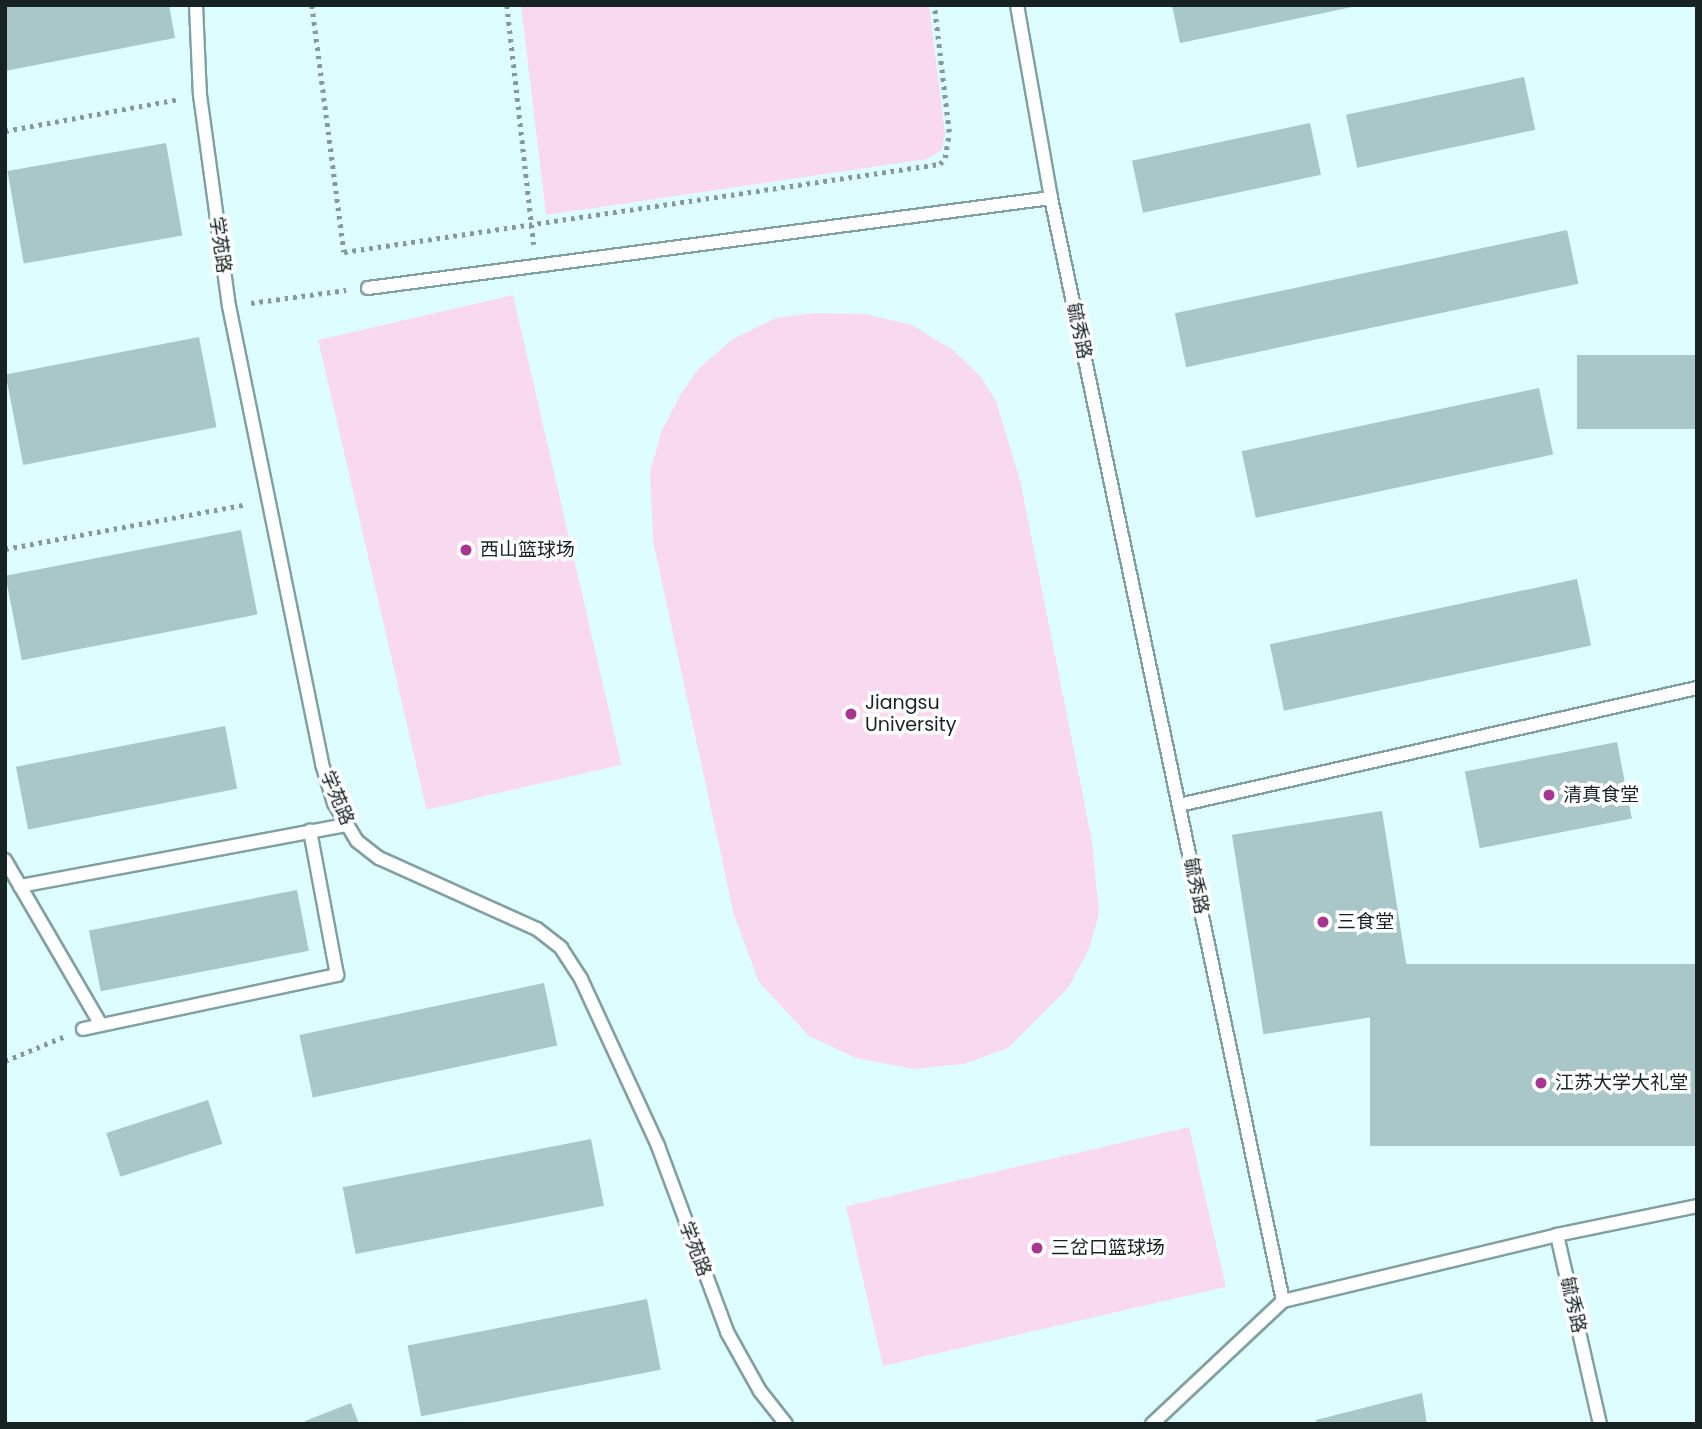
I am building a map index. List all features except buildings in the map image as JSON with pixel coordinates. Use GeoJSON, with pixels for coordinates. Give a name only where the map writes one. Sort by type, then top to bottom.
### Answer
{"type":"FeatureCollection","features":[{"type":"Feature","properties":{"kind":"lane","name":"学苑路"},"geometry":{"type":"LineString","coordinates":[[196,5],[200,95],[229,306],[322,764],[345,825],[379,858],[537,929],[561,948],[581,979],[591,1009],[658,1146],[727,1332],[760,1391],[786,1424]]}},
{"type":"Feature","properties":{"kind":"lane","name":"毓秀路"},"geometry":{"type":"LineString","coordinates":[[1017,5],[1051,198],[1283,1301]]}},
{"type":"Feature","properties":{"kind":"lane"},"geometry":{"type":"LineString","coordinates":[[368,288],[1051,198]]}},
{"type":"Feature","properties":{"kind":"lane"},"geometry":{"type":"LineString","coordinates":[[1179,805],[1697,688]]}},
{"type":"Feature","properties":{"kind":"lane"},"geometry":{"type":"LineString","coordinates":[[20,886],[345,825]]}},
{"type":"Feature","properties":{"kind":"lane"},"geometry":{"type":"LineString","coordinates":[[83,1029],[100,1023],[337,975],[310,831]]}},
{"type":"Feature","properties":{"kind":"lane"},"geometry":{"type":"LineString","coordinates":[[5,860],[100,1023]]}},
{"type":"Feature","properties":{"kind":"lane"},"geometry":{"type":"LineString","coordinates":[[1152,1424],[1283,1301],[1557,1235],[1697,1206]]}},
{"type":"Feature","properties":{"kind":"lane","name":"毓秀路"},"geometry":{"type":"LineString","coordinates":[[1557,1235],[1600,1424]]}},
{"type":"Feature","properties":{"kind":"path"},"geometry":{"type":"LineString","coordinates":[[312,5],[344,252],[940,164],[945,158],[949,132],[934,5]]}},
{"type":"Feature","properties":{"kind":"path"},"geometry":{"type":"LineString","coordinates":[[508,5],[536,266]]}},
{"type":"Feature","properties":{"kind":"path"},"geometry":{"type":"LineString","coordinates":[[5,131],[200,95]]}},
{"type":"Feature","properties":{"kind":"path"},"geometry":{"type":"LineString","coordinates":[[278,299],[368,288]]}},
{"type":"Feature","properties":{"kind":"path"},"geometry":{"type":"LineString","coordinates":[[5,549],[269,500]]}},
{"type":"Feature","properties":{"kind":"path"},"geometry":{"type":"LineString","coordinates":[[5,1061],[83,1029]]}},
{"type":"Feature","properties":{"kind":"shaded area"},"geometry":{"type":"Polygon","coordinates":[[[521,5],[929,5],[945,133],[942,150],[927,159],[546,215],[521,5]]]}},
{"type":"Feature","properties":{"kind":"shaded area","name":"西山篮球场"},"geometry":{"type":"Polygon","coordinates":[[[513,295],[621,765],[427,810],[318,340],[513,295]]]}},
{"type":"Feature","properties":{"kind":"shaded area"},"geometry":{"type":"Polygon","coordinates":[[[813,313],[865,314],[912,325],[953,350],[980,376],[996,401],[1020,480],[1092,841],[1099,914],[1089,949],[1068,988],[1008,1048],[964,1064],[914,1069],[856,1058],[809,1036],[759,982],[734,915],[653,541],[650,472],[662,430],[681,394],[699,368],[733,339],[776,318],[813,313]]]}},
{"type":"Feature","properties":{"kind":"shaded area","name":"三岔口篮球场"},"geometry":{"type":"Polygon","coordinates":[[[1189,1127],[1226,1287],[883,1366],[846,1206],[1189,1127]]]}},
{"type":"Feature","properties":{"kind":"place","name":"西山篮球场"},"geometry":{"type":"Point","coordinates":[466,550]}},
{"type":"Feature","properties":{"kind":"place","name":"Jiangsu University"},"geometry":{"type":"Point","coordinates":[851,714]}},
{"type":"Feature","properties":{"kind":"place","name":"清真食堂"},"geometry":{"type":"Point","coordinates":[1549,795]}},
{"type":"Feature","properties":{"kind":"place","name":"三食堂"},"geometry":{"type":"Point","coordinates":[1323,922]}},
{"type":"Feature","properties":{"kind":"place","name":"江苏大学大礼堂"},"geometry":{"type":"Point","coordinates":[1541,1083]}},
{"type":"Feature","properties":{"kind":"place","name":"三岔口篮球场"},"geometry":{"type":"Point","coordinates":[1037,1248]}}]}
